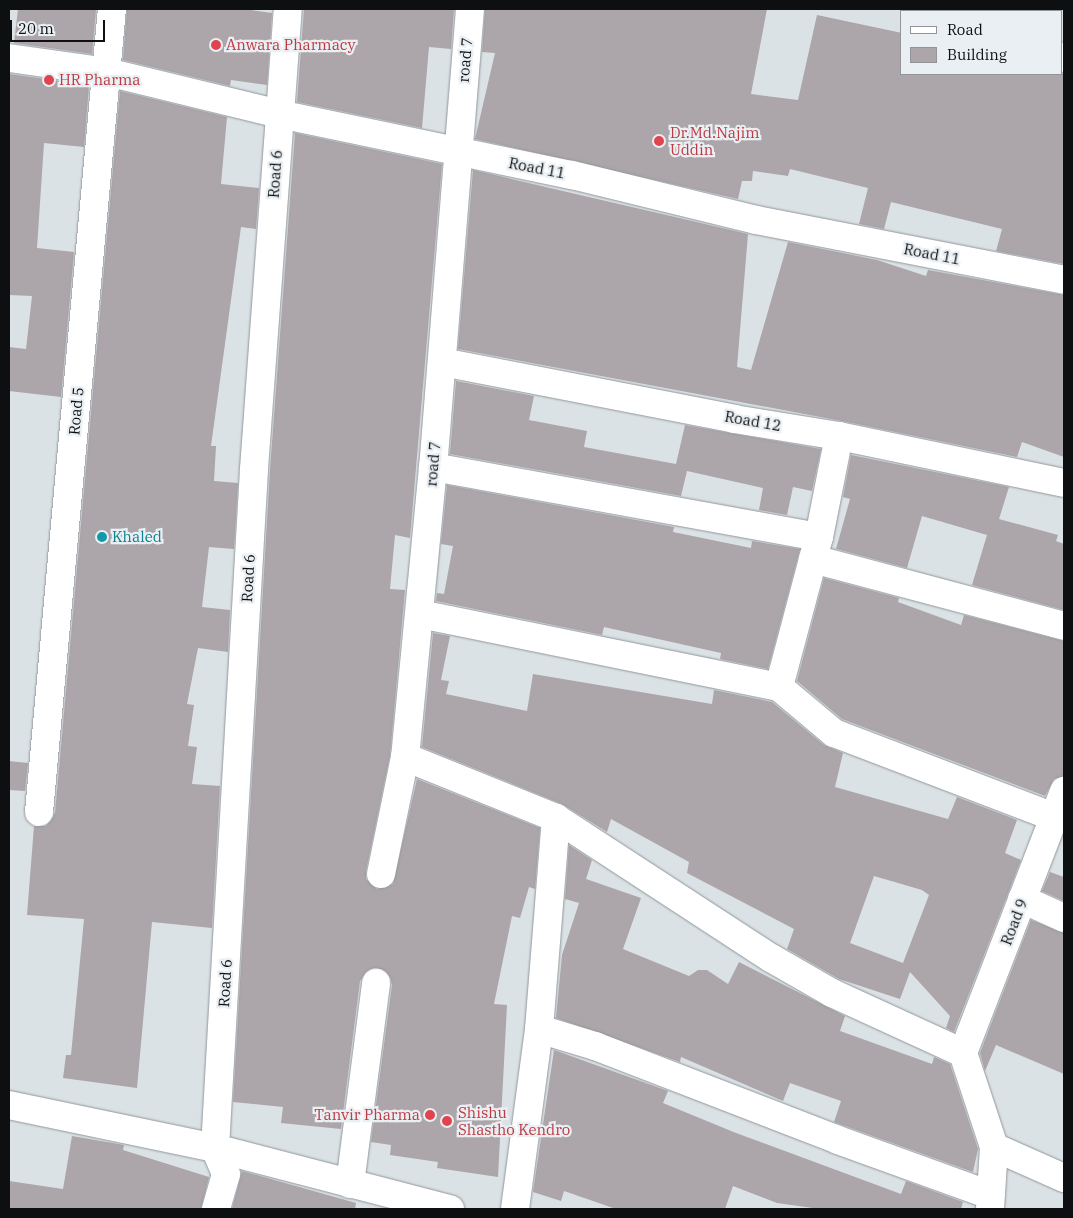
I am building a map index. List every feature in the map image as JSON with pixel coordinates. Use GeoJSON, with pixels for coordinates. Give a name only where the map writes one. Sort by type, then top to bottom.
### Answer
{"type":"FeatureCollection","features":[{"type":"Feature","properties":{"kind":"street","name":"Road 5"},"geometry":{"type":"LineString","coordinates":[[39,812],[112,9]]}},
{"type":"Feature","properties":{"kind":"street","name":"Road 6"},"geometry":{"type":"LineString","coordinates":[[216,1148],[254,469],[288,9]]}},
{"type":"Feature","properties":{"kind":"street","name":"road 7"},"geometry":{"type":"LineString","coordinates":[[381,874],[405,757],[420,614],[442,362],[456,152],[470,9]]}},
{"type":"Feature","properties":{"kind":"street","name":"Road 11"},"geometry":{"type":"LineString","coordinates":[[9,58],[107,72],[279,114],[572,175],[756,220],[1064,280]]}},
{"type":"Feature","properties":{"kind":"street","name":"Road 12"},"geometry":{"type":"LineString","coordinates":[[442,362],[734,419],[839,436],[1064,484]]}},
{"type":"Feature","properties":{"kind":"street"},"geometry":{"type":"LineString","coordinates":[[779,687],[816,548],[839,436]]}},
{"type":"Feature","properties":{"kind":"street"},"geometry":{"type":"LineString","coordinates":[[433,467],[816,548],[1064,626]]}},
{"type":"Feature","properties":{"kind":"street"},"geometry":{"type":"LineString","coordinates":[[420,614],[779,687],[834,733],[1054,817]]}},
{"type":"Feature","properties":{"kind":"street"},"geometry":{"type":"LineString","coordinates":[[405,757],[556,818],[771,958],[832,993],[963,1053],[994,1147],[990,1202],[838,1140],[595,1046],[539,1029]]}},
{"type":"Feature","properties":{"kind":"street","name":"Road 9"},"geometry":{"type":"LineString","coordinates":[[963,1053],[1064,791]]}},
{"type":"Feature","properties":{"kind":"street"},"geometry":{"type":"LineString","coordinates":[[515,1209],[539,1029],[556,818]]}},
{"type":"Feature","properties":{"kind":"street"},"geometry":{"type":"LineString","coordinates":[[1022,899],[1064,918]]}},
{"type":"Feature","properties":{"kind":"street"},"geometry":{"type":"LineString","coordinates":[[350,1184],[376,983]]}},
{"type":"Feature","properties":{"kind":"street"},"geometry":{"type":"LineString","coordinates":[[9,1105],[216,1148],[450,1209]]}},
{"type":"Feature","properties":{"kind":"street"},"geometry":{"type":"LineString","coordinates":[[994,1147],[1064,1178]]}},
{"type":"Feature","properties":{"kind":"street"},"geometry":{"type":"LineString","coordinates":[[216,1148],[226,1174],[216,1209]]}},
{"type":"Feature","properties":{"kind":"building"},"geometry":{"type":"Polygon","coordinates":[[[18,9],[96,9],[92,54],[14,43],[18,9]]]}},
{"type":"Feature","properties":{"kind":"building"},"geometry":{"type":"Polygon","coordinates":[[[127,9],[244,9],[272,13],[267,85],[231,80],[230,86],[123,60],[127,9]]]}},
{"type":"Feature","properties":{"kind":"building"},"geometry":{"type":"Polygon","coordinates":[[[304,9],[454,9],[451,49],[429,47],[422,128],[297,102],[304,9]]]}},
{"type":"Feature","properties":{"kind":"building"},"geometry":{"type":"Polygon","coordinates":[[[485,9],[767,9],[751,94],[798,100],[817,15],[900,33],[900,75],[1064,74],[1064,264],[996,251],[1002,229],[891,202],[884,229],[859,224],[868,188],[790,169],[788,176],[753,171],[752,181],[742,181],[738,199],[475,139],[495,53],[482,52],[485,9]]]}},
{"type":"Feature","properties":{"kind":"building"},"geometry":{"type":"Polygon","coordinates":[[[9,74],[89,85],[84,147],[44,143],[37,248],[74,252],[61,397],[9,391],[9,347],[26,349],[32,296],[9,295],[9,74]]]}},
{"type":"Feature","properties":{"kind":"building"},"geometry":{"type":"Polygon","coordinates":[[[120,91],[227,117],[221,184],[259,188],[256,229],[241,227],[211,446],[216,446],[214,481],[238,483],[234,549],[209,547],[202,607],[230,610],[228,652],[198,648],[187,704],[194,705],[188,746],[197,747],[192,784],[220,786],[212,928],[152,922],[137,1088],[63,1078],[66,1055],[71,1055],[84,919],[27,915],[34,826],[46,826],[55,813],[120,91]]]}},
{"type":"Feature","properties":{"kind":"building"},"geometry":{"type":"Polygon","coordinates":[[[295,133],[442,164],[410,538],[395,535],[390,589],[405,590],[390,755],[366,871],[366,879],[377,889],[393,884],[417,779],[540,828],[535,889],[529,887],[520,918],[512,916],[494,1004],[507,1005],[498,1177],[437,1168],[438,1162],[390,1155],[391,1145],[371,1142],[392,985],[390,977],[378,968],[370,969],[360,981],[341,1129],[281,1123],[283,1107],[233,1102],[270,470],[295,133]]]}},
{"type":"Feature","properties":{"kind":"building"},"geometry":{"type":"Polygon","coordinates":[[[473,170],[748,234],[737,367],[751,370],[788,242],[877,260],[926,276],[928,270],[1064,295],[1064,457],[1022,442],[1017,457],[842,421],[458,349],[473,170]]]}},
{"type":"Feature","properties":{"kind":"building"},"geometry":{"type":"Polygon","coordinates":[[[456,381],[534,396],[529,420],[587,431],[584,447],[676,464],[685,425],[821,449],[812,491],[793,487],[787,515],[759,510],[763,488],[687,471],[681,496],[450,454],[456,381]]]}},
{"type":"Feature","properties":{"kind":"building"},"geometry":{"type":"Polygon","coordinates":[[[851,455],[1009,487],[999,519],[1058,535],[1056,541],[1064,544],[1064,610],[972,585],[987,535],[922,516],[907,568],[836,549],[850,499],[843,497],[851,455]]]}},
{"type":"Feature","properties":{"kind":"building"},"geometry":{"type":"Polygon","coordinates":[[[447,485],[674,527],[673,532],[751,548],[752,541],[800,549],[768,669],[720,659],[721,653],[604,627],[602,635],[436,601],[437,593],[444,594],[453,546],[441,544],[447,485]]]}},
{"type":"Feature","properties":{"kind":"building"},"geometry":{"type":"Polygon","coordinates":[[[824,578],[899,598],[898,602],[961,625],[964,615],[1064,641],[1064,776],[1054,779],[1045,796],[842,719],[797,681],[824,578]]]}},
{"type":"Feature","properties":{"kind":"building"},"geometry":{"type":"Polygon","coordinates":[[[433,633],[450,636],[441,680],[449,681],[446,694],[527,711],[533,674],[712,704],[714,690],[772,702],[824,745],[843,753],[835,787],[948,819],[957,797],[1017,820],[1005,853],[1021,860],[954,1032],[946,1028],[950,1016],[910,972],[900,999],[839,979],[787,949],[794,929],[687,873],[689,862],[611,819],[607,832],[562,804],[422,747],[433,633]],[[874,876],[850,943],[903,963],[929,895],[922,890],[874,876]]]}},
{"type":"Feature","properties":{"kind":"building"},"geometry":{"type":"Polygon","coordinates":[[[9,761],[28,763],[25,791],[9,790],[9,761]]]}},
{"type":"Feature","properties":{"kind":"building"},"geometry":{"type":"Polygon","coordinates":[[[569,845],[592,860],[586,879],[641,898],[623,949],[689,976],[698,970],[707,970],[728,984],[739,962],[845,1016],[840,1031],[932,1064],[934,1057],[950,1064],[978,1149],[973,1172],[834,1122],[841,1101],[790,1083],[783,1101],[681,1057],[680,1062],[556,1018],[562,955],[579,903],[565,899],[569,845]]]}},
{"type":"Feature","properties":{"kind":"building"},"geometry":{"type":"Polygon","coordinates":[[[1050,872],[1064,877],[1064,901],[1042,891],[1050,872]]]}},
{"type":"Feature","properties":{"kind":"building"},"geometry":{"type":"Polygon","coordinates":[[[1031,920],[1064,933],[1064,1074],[996,1045],[985,1071],[980,1053],[1031,920]]]}},
{"type":"Feature","properties":{"kind":"building"},"geometry":{"type":"Polygon","coordinates":[[[554,1050],[668,1091],[663,1103],[736,1133],[901,1194],[906,1181],[963,1202],[961,1209],[820,1209],[777,1203],[733,1186],[725,1209],[616,1209],[564,1191],[561,1201],[533,1192],[554,1050]]]}},
{"type":"Feature","properties":{"kind":"building"},"geometry":{"type":"Polygon","coordinates":[[[72,1136],[124,1145],[123,1150],[209,1177],[201,1209],[9,1209],[9,1181],[63,1189],[72,1136]]]}},
{"type":"Feature","properties":{"kind":"building"},"geometry":{"type":"Polygon","coordinates":[[[242,1171],[356,1203],[355,1209],[232,1209],[242,1171]]]}},
{"type":"Feature","properties":{"kind":"place","name":"Anwara Pharmacy"},"geometry":{"type":"Point","coordinates":[216,45]}},
{"type":"Feature","properties":{"kind":"place","name":"HR Pharma"},"geometry":{"type":"Point","coordinates":[49,80]}},
{"type":"Feature","properties":{"kind":"place","name":"Dr.Md.Najim Uddin"},"geometry":{"type":"Point","coordinates":[659,141]}},
{"type":"Feature","properties":{"kind":"place","name":"Khaled"},"geometry":{"type":"Point","coordinates":[102,537]}},
{"type":"Feature","properties":{"kind":"place","name":"Tanvir Pharma"},"geometry":{"type":"Point","coordinates":[430,1115]}},
{"type":"Feature","properties":{"kind":"place","name":"Shishu Shastho Kendro"},"geometry":{"type":"Point","coordinates":[447,1121]}}]}
